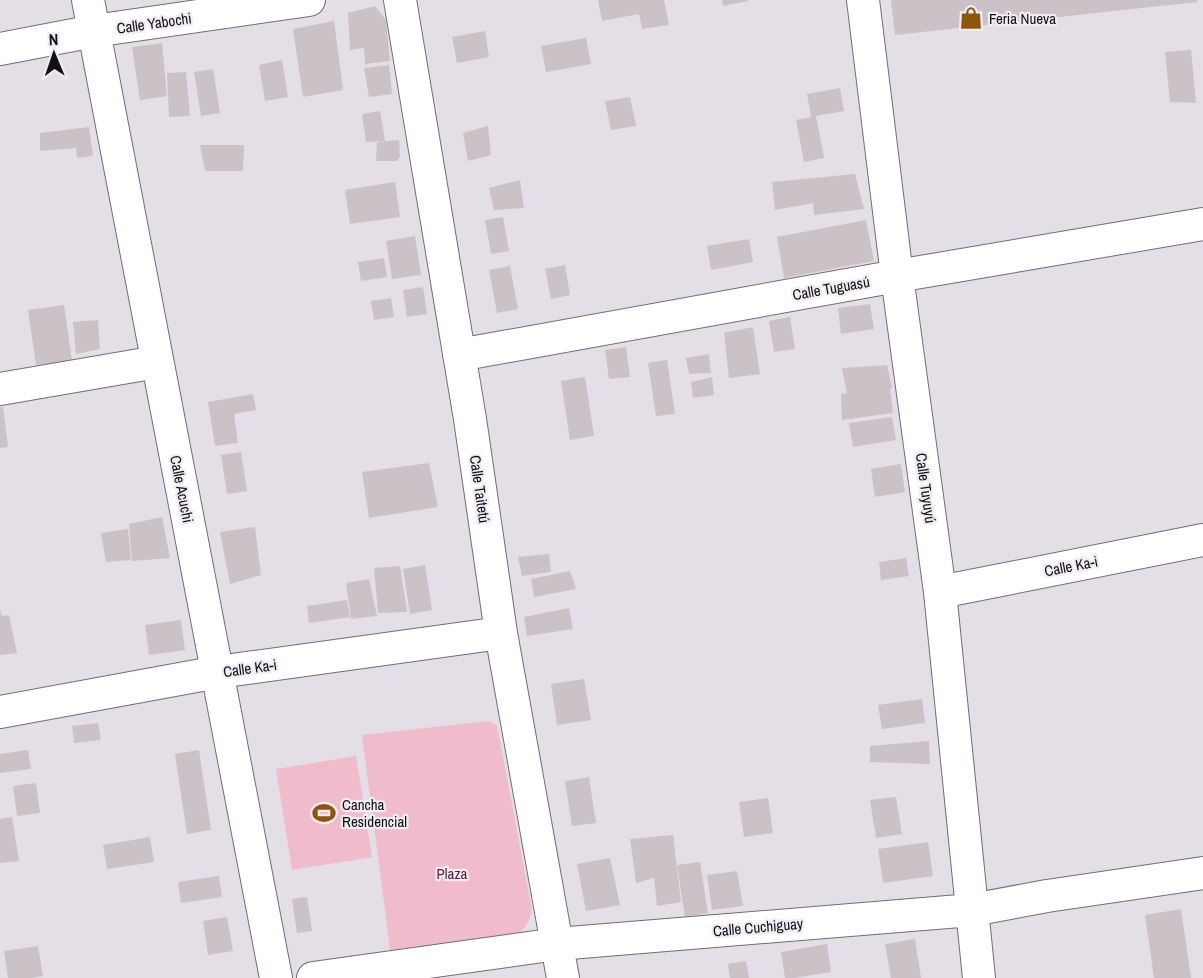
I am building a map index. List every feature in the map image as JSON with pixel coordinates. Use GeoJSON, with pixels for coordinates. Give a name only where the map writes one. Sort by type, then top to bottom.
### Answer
{"type":"FeatureCollection","features":[{"type":"Feature","properties":{"kind":"street","name":"Calle Acuchi"},"geometry":{"type":"LineString","coordinates":[[88,0],[276,978]]}},
{"type":"Feature","properties":{"kind":"street","name":"Calle Yabochi"},"geometry":{"type":"LineString","coordinates":[[0,49],[94,31],[309,0]]}},
{"type":"Feature","properties":{"kind":"street","name":"Calle Taitetú"},"geometry":{"type":"LineString","coordinates":[[400,0],[470,419],[501,633],[563,978]]}},
{"type":"Feature","properties":{"kind":"street","name":"Calle Tuyuyú"},"geometry":{"type":"LineString","coordinates":[[863,0],[897,276],[940,592],[979,978]]}},
{"type":"Feature","properties":{"kind":"street","name":"Calle Tuguasú"},"geometry":{"type":"LineString","coordinates":[[459,355],[897,276],[1203,224]]}},
{"type":"Feature","properties":{"kind":"street"},"geometry":{"type":"LineString","coordinates":[[0,389],[157,362]]}},
{"type":"Feature","properties":{"kind":"street","name":"Calle Ka-i"},"geometry":{"type":"LineString","coordinates":[[940,592],[1203,540]]}},
{"type":"Feature","properties":{"kind":"street","name":"Calle Ka-i"},"geometry":{"type":"LineString","coordinates":[[0,712],[218,672],[501,633]]}},
{"type":"Feature","properties":{"kind":"street","name":"Calle Cuchiguay"},"geometry":{"type":"LineString","coordinates":[[313,978],[557,944],[972,910],[1067,892],[1203,873]]}},
{"type":"Feature","properties":{"kind":"green space","name":"Plaza"},"geometry":{"type":"Polygon","coordinates":[[[488,721],[497,725],[532,910],[529,920],[519,933],[510,938],[391,956],[362,735],[488,721]]]}},
{"type":"Feature","properties":{"kind":"green space","name":"Cancha Residencial"},"geometry":{"type":"Polygon","coordinates":[[[356,756],[372,857],[292,870],[276,769],[356,756]]]}},
{"type":"Feature","properties":{"kind":"building"},"geometry":{"type":"Polygon","coordinates":[[[598,0],[664,0],[669,25],[642,29],[639,14],[602,21],[598,0]]]}},
{"type":"Feature","properties":{"kind":"building"},"geometry":{"type":"Polygon","coordinates":[[[722,0],[748,0],[748,1],[723,6],[722,0]]]}},
{"type":"Feature","properties":{"kind":"building","name":"Feria Nueva"},"geometry":{"type":"Polygon","coordinates":[[[891,0],[1197,0],[1197,2],[895,35],[891,0]]]}},
{"type":"Feature","properties":{"kind":"building"},"geometry":{"type":"Polygon","coordinates":[[[375,6],[386,20],[390,61],[365,64],[364,48],[350,50],[348,13],[375,6]]]}},
{"type":"Feature","properties":{"kind":"building"},"geometry":{"type":"Polygon","coordinates":[[[334,21],[343,90],[303,97],[293,29],[334,21]]]}},
{"type":"Feature","properties":{"kind":"building"},"geometry":{"type":"Polygon","coordinates":[[[485,31],[489,57],[457,63],[452,37],[485,31]]]}},
{"type":"Feature","properties":{"kind":"building"},"geometry":{"type":"Polygon","coordinates":[[[586,38],[591,64],[546,72],[541,46],[586,38]]]}},
{"type":"Feature","properties":{"kind":"building"},"geometry":{"type":"Polygon","coordinates":[[[162,43],[167,96],[140,100],[132,47],[162,43]]]}},
{"type":"Feature","properties":{"kind":"building"},"geometry":{"type":"Polygon","coordinates":[[[1191,50],[1196,103],[1170,102],[1165,52],[1191,50]]]}},
{"type":"Feature","properties":{"kind":"building"},"geometry":{"type":"Polygon","coordinates":[[[282,60],[288,97],[265,101],[259,65],[282,60]]]}},
{"type":"Feature","properties":{"kind":"building"},"geometry":{"type":"Polygon","coordinates":[[[389,65],[392,94],[369,97],[364,68],[389,65]]]}},
{"type":"Feature","properties":{"kind":"building"},"geometry":{"type":"Polygon","coordinates":[[[213,69],[220,113],[201,116],[194,72],[213,69]]]}},
{"type":"Feature","properties":{"kind":"building"},"geometry":{"type":"Polygon","coordinates":[[[186,72],[190,116],[169,117],[167,73],[186,72]]]}},
{"type":"Feature","properties":{"kind":"building"},"geometry":{"type":"Polygon","coordinates":[[[840,88],[844,111],[816,116],[824,158],[804,162],[796,120],[811,117],[807,94],[840,88]]]}},
{"type":"Feature","properties":{"kind":"building"},"geometry":{"type":"Polygon","coordinates":[[[630,97],[636,126],[611,130],[605,101],[630,97]]]}},
{"type":"Feature","properties":{"kind":"building"},"geometry":{"type":"Polygon","coordinates":[[[380,111],[385,141],[366,142],[362,114],[380,111]]]}},
{"type":"Feature","properties":{"kind":"building"},"geometry":{"type":"Polygon","coordinates":[[[488,126],[491,155],[468,161],[463,133],[488,126]]]}},
{"type":"Feature","properties":{"kind":"building"},"geometry":{"type":"Polygon","coordinates":[[[89,127],[93,156],[77,158],[76,148],[40,151],[40,133],[89,127]]]}},
{"type":"Feature","properties":{"kind":"building"},"geometry":{"type":"Polygon","coordinates":[[[399,140],[400,157],[397,161],[376,161],[377,142],[399,140]]]}},
{"type":"Feature","properties":{"kind":"building"},"geometry":{"type":"Polygon","coordinates":[[[200,145],[244,145],[243,171],[205,171],[200,145]]]}},
{"type":"Feature","properties":{"kind":"building"},"geometry":{"type":"Polygon","coordinates":[[[855,174],[864,209],[814,215],[813,203],[775,210],[772,182],[855,174]]]}},
{"type":"Feature","properties":{"kind":"building"},"geometry":{"type":"Polygon","coordinates":[[[520,180],[524,208],[494,210],[489,188],[520,180]]]}},
{"type":"Feature","properties":{"kind":"building"},"geometry":{"type":"Polygon","coordinates":[[[395,182],[400,217],[350,224],[345,190],[395,182]]]}},
{"type":"Feature","properties":{"kind":"building"},"geometry":{"type":"Polygon","coordinates":[[[503,217],[509,251],[491,254],[485,220],[503,217]]]}},
{"type":"Feature","properties":{"kind":"building"},"geometry":{"type":"Polygon","coordinates":[[[866,220],[874,261],[784,278],[777,237],[866,220]]]}},
{"type":"Feature","properties":{"kind":"building"},"geometry":{"type":"Polygon","coordinates":[[[415,236],[421,275],[392,279],[386,241],[415,236]]]}},
{"type":"Feature","properties":{"kind":"building"},"geometry":{"type":"Polygon","coordinates":[[[749,239],[753,262],[711,270],[707,246],[749,239]]]}},
{"type":"Feature","properties":{"kind":"building"},"geometry":{"type":"Polygon","coordinates":[[[384,258],[387,277],[361,281],[358,262],[384,258]]]}},
{"type":"Feature","properties":{"kind":"building"},"geometry":{"type":"Polygon","coordinates":[[[565,265],[570,295],[551,299],[545,269],[565,265]]]}},
{"type":"Feature","properties":{"kind":"building"},"geometry":{"type":"Polygon","coordinates":[[[510,266],[518,309],[497,313],[489,270],[510,266]]]}},
{"type":"Feature","properties":{"kind":"building"},"geometry":{"type":"Polygon","coordinates":[[[423,287],[427,314],[407,317],[403,290],[423,287]]]}},
{"type":"Feature","properties":{"kind":"building"},"geometry":{"type":"Polygon","coordinates":[[[391,298],[394,317],[374,320],[371,301],[391,298]]]}},
{"type":"Feature","properties":{"kind":"building"},"geometry":{"type":"Polygon","coordinates":[[[870,304],[874,329],[841,334],[838,308],[870,304]]]}},
{"type":"Feature","properties":{"kind":"building"},"geometry":{"type":"Polygon","coordinates":[[[64,305],[72,361],[36,365],[28,310],[64,305]]]}},
{"type":"Feature","properties":{"kind":"building"},"geometry":{"type":"Polygon","coordinates":[[[790,317],[795,349],[774,352],[769,321],[790,317]]]}},
{"type":"Feature","properties":{"kind":"building"},"geometry":{"type":"Polygon","coordinates":[[[98,320],[100,349],[76,354],[73,322],[98,320]]]}},
{"type":"Feature","properties":{"kind":"building"},"geometry":{"type":"Polygon","coordinates":[[[753,327],[760,374],[729,378],[724,333],[753,327]]]}},
{"type":"Feature","properties":{"kind":"building"},"geometry":{"type":"Polygon","coordinates":[[[626,347],[630,377],[609,379],[605,350],[626,347]]]}},
{"type":"Feature","properties":{"kind":"building"},"geometry":{"type":"Polygon","coordinates":[[[709,354],[711,373],[689,374],[686,358],[709,354]]]}},
{"type":"Feature","properties":{"kind":"building"},"geometry":{"type":"Polygon","coordinates":[[[667,360],[675,414],[656,416],[648,363],[667,360]]]}},
{"type":"Feature","properties":{"kind":"building"},"geometry":{"type":"Polygon","coordinates":[[[887,365],[892,388],[890,388],[893,413],[842,420],[841,394],[847,393],[842,368],[887,365]]]}},
{"type":"Feature","properties":{"kind":"building"},"geometry":{"type":"Polygon","coordinates":[[[585,377],[594,436],[570,440],[561,381],[585,377]]]}},
{"type":"Feature","properties":{"kind":"building"},"geometry":{"type":"Polygon","coordinates":[[[712,377],[714,395],[693,398],[691,382],[712,377]]]}},
{"type":"Feature","properties":{"kind":"building"},"geometry":{"type":"Polygon","coordinates":[[[253,394],[256,410],[234,414],[238,443],[215,446],[208,402],[253,394]]]}},
{"type":"Feature","properties":{"kind":"building"},"geometry":{"type":"Polygon","coordinates":[[[0,407],[3,407],[8,447],[0,448],[0,407]]]}},
{"type":"Feature","properties":{"kind":"building"},"geometry":{"type":"Polygon","coordinates":[[[892,417],[896,440],[853,447],[849,423],[892,417]]]}},
{"type":"Feature","properties":{"kind":"building"},"geometry":{"type":"Polygon","coordinates":[[[241,452],[247,491],[227,494],[221,455],[241,452]]]}},
{"type":"Feature","properties":{"kind":"building"},"geometry":{"type":"Polygon","coordinates":[[[429,463],[438,507],[369,518],[362,472],[429,463]]]}},
{"type":"Feature","properties":{"kind":"building"},"geometry":{"type":"Polygon","coordinates":[[[901,464],[905,492],[875,497],[871,469],[901,464]]]}},
{"type":"Feature","properties":{"kind":"building"},"geometry":{"type":"Polygon","coordinates":[[[162,517],[170,558],[132,561],[129,524],[162,517]]]}},
{"type":"Feature","properties":{"kind":"building"},"geometry":{"type":"Polygon","coordinates":[[[255,527],[261,575],[230,584],[220,532],[255,527]]]}},
{"type":"Feature","properties":{"kind":"building"},"geometry":{"type":"Polygon","coordinates":[[[128,529],[131,560],[106,562],[101,533],[128,529]]]}},
{"type":"Feature","properties":{"kind":"building"},"geometry":{"type":"Polygon","coordinates":[[[549,554],[551,572],[522,576],[518,557],[549,554]]]}},
{"type":"Feature","properties":{"kind":"building"},"geometry":{"type":"Polygon","coordinates":[[[906,558],[909,576],[881,580],[879,562],[906,558]]]}},
{"type":"Feature","properties":{"kind":"building"},"geometry":{"type":"Polygon","coordinates":[[[425,565],[432,610],[410,614],[403,569],[425,565]]]}},
{"type":"Feature","properties":{"kind":"building"},"geometry":{"type":"Polygon","coordinates":[[[400,566],[407,612],[378,613],[374,568],[400,566]]]}},
{"type":"Feature","properties":{"kind":"building"},"geometry":{"type":"Polygon","coordinates":[[[570,571],[576,589],[534,597],[531,579],[570,571]]]}},
{"type":"Feature","properties":{"kind":"building"},"geometry":{"type":"Polygon","coordinates":[[[369,579],[377,616],[351,619],[346,583],[369,579]]]}},
{"type":"Feature","properties":{"kind":"building"},"geometry":{"type":"Polygon","coordinates":[[[347,600],[350,617],[309,623],[307,606],[347,600]]]}},
{"type":"Feature","properties":{"kind":"building"},"geometry":{"type":"Polygon","coordinates":[[[569,608],[573,629],[527,636],[524,617],[569,608]]]}},
{"type":"Feature","properties":{"kind":"building"},"geometry":{"type":"Polygon","coordinates":[[[0,610],[2,616],[9,615],[17,653],[0,655],[0,610]]]}},
{"type":"Feature","properties":{"kind":"building"},"geometry":{"type":"Polygon","coordinates":[[[181,620],[185,650],[149,655],[145,625],[181,620]]]}},
{"type":"Feature","properties":{"kind":"building"},"geometry":{"type":"Polygon","coordinates":[[[584,679],[591,720],[557,725],[551,684],[584,679]]]}},
{"type":"Feature","properties":{"kind":"building"},"geometry":{"type":"Polygon","coordinates":[[[922,699],[925,723],[882,729],[878,705],[922,699]]]}},
{"type":"Feature","properties":{"kind":"building"},"geometry":{"type":"Polygon","coordinates":[[[98,723],[101,740],[74,743],[72,726],[98,723]]]}},
{"type":"Feature","properties":{"kind":"building"},"geometry":{"type":"Polygon","coordinates":[[[929,741],[930,764],[870,762],[870,746],[929,741]]]}},
{"type":"Feature","properties":{"kind":"building"},"geometry":{"type":"Polygon","coordinates":[[[28,750],[31,769],[0,773],[0,754],[28,750]]]}},
{"type":"Feature","properties":{"kind":"building"},"geometry":{"type":"Polygon","coordinates":[[[199,750],[211,830],[187,834],[175,754],[199,750]]]}},
{"type":"Feature","properties":{"kind":"building"},"geometry":{"type":"Polygon","coordinates":[[[589,777],[596,823],[572,826],[565,781],[589,777]]]}},
{"type":"Feature","properties":{"kind":"building"},"geometry":{"type":"Polygon","coordinates":[[[36,783],[40,813],[17,816],[13,786],[36,783]]]}},
{"type":"Feature","properties":{"kind":"building"},"geometry":{"type":"Polygon","coordinates":[[[896,797],[902,834],[876,838],[870,800],[896,797]]]}},
{"type":"Feature","properties":{"kind":"building"},"geometry":{"type":"Polygon","coordinates":[[[768,798],[773,833],[744,837],[739,802],[768,798]]]}},
{"type":"Feature","properties":{"kind":"building"},"geometry":{"type":"Polygon","coordinates":[[[12,817],[19,861],[0,863],[0,819],[12,817]]]}},
{"type":"Feature","properties":{"kind":"building"},"geometry":{"type":"Polygon","coordinates":[[[673,835],[681,902],[657,906],[654,878],[636,883],[630,839],[673,835]]]}},
{"type":"Feature","properties":{"kind":"building"},"geometry":{"type":"Polygon","coordinates":[[[150,837],[154,862],[107,869],[103,845],[150,837]]]}},
{"type":"Feature","properties":{"kind":"building"},"geometry":{"type":"Polygon","coordinates":[[[928,842],[933,876],[883,883],[878,849],[928,842]]]}},
{"type":"Feature","properties":{"kind":"building"},"geometry":{"type":"Polygon","coordinates":[[[610,858],[620,905],[586,911],[577,864],[610,858]]]}},
{"type":"Feature","properties":{"kind":"building"},"geometry":{"type":"Polygon","coordinates":[[[700,862],[708,913],[685,917],[677,865],[700,862]]]}},
{"type":"Feature","properties":{"kind":"building"},"geometry":{"type":"Polygon","coordinates":[[[737,871],[743,906],[712,910],[707,875],[737,871]]]}},
{"type":"Feature","properties":{"kind":"building"},"geometry":{"type":"Polygon","coordinates":[[[219,876],[222,897],[181,903],[178,882],[219,876]]]}},
{"type":"Feature","properties":{"kind":"building"},"geometry":{"type":"Polygon","coordinates":[[[307,897],[312,931],[297,933],[292,899],[307,897]]]}},
{"type":"Feature","properties":{"kind":"building"},"geometry":{"type":"Polygon","coordinates":[[[1181,909],[1191,978],[1154,978],[1145,915],[1181,909]]]}},
{"type":"Feature","properties":{"kind":"building"},"geometry":{"type":"Polygon","coordinates":[[[227,917],[233,951],[208,955],[203,921],[227,917]]]}},
{"type":"Feature","properties":{"kind":"building"},"geometry":{"type":"Polygon","coordinates":[[[915,939],[921,978],[891,978],[885,944],[915,939]]]}},
{"type":"Feature","properties":{"kind":"building"},"geometry":{"type":"Polygon","coordinates":[[[827,944],[831,972],[785,978],[781,952],[827,944]]]}},
{"type":"Feature","properties":{"kind":"building"},"geometry":{"type":"Polygon","coordinates":[[[38,946],[43,976],[8,978],[4,951],[38,946]]]}},
{"type":"Feature","properties":{"kind":"building"},"geometry":{"type":"Polygon","coordinates":[[[746,961],[749,978],[730,978],[728,964],[746,961]]]}},
{"type":"Feature","properties":{"kind":"place","name":"Feria Nueva"},"geometry":{"type":"Point","coordinates":[971,18]}},
{"type":"Feature","properties":{"kind":"place","name":"Cancha Residencial"},"geometry":{"type":"Point","coordinates":[324,813]}}]}
